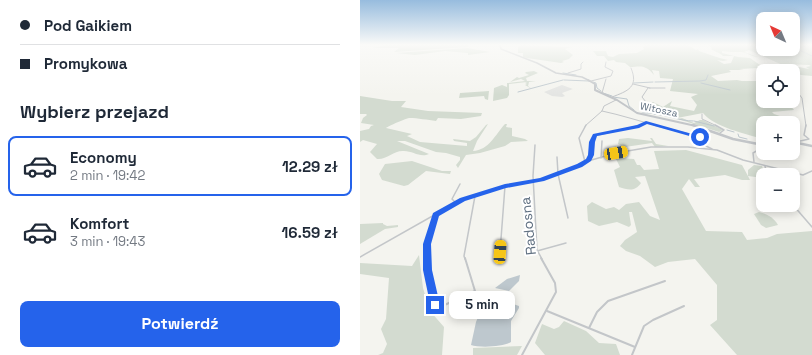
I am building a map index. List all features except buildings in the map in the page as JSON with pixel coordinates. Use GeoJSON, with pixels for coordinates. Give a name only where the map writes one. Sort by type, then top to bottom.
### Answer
{"type":"FeatureCollection","features":[{"type":"Feature","properties":{"kind":"street","name":"Witosza"},"geometry":{"type":"LineString","coordinates":[[533,62],[556,72],[568,73],[591,81],[595,84],[595,90],[612,97],[637,113],[689,124],[720,133],[733,139],[756,144]]}},
{"type":"Feature","properties":{"kind":"street"},"geometry":{"type":"LineString","coordinates":[[568,73],[574,70],[582,69],[581,64],[583,62]]}},
{"type":"Feature","properties":{"kind":"street"},"geometry":{"type":"LineString","coordinates":[[591,81],[606,79],[611,76],[613,72],[605,67],[606,62]]}},
{"type":"Feature","properties":{"kind":"street"},"geometry":{"type":"LineString","coordinates":[[612,97],[622,94],[633,84],[635,79],[631,68]]}},
{"type":"Feature","properties":{"kind":"street"},"geometry":{"type":"LineString","coordinates":[[602,93],[606,79]]}},
{"type":"Feature","properties":{"kind":"street"},"geometry":{"type":"LineString","coordinates":[[633,84],[649,88],[665,88]]}},
{"type":"Feature","properties":{"kind":"street"},"geometry":{"type":"LineString","coordinates":[[646,102],[642,96],[649,88]]}},
{"type":"Feature","properties":{"kind":"street"},"geometry":{"type":"LineString","coordinates":[[800,95],[802,98],[802,110],[805,116],[806,131],[804,135],[809,140],[800,141]]}},
{"type":"Feature","properties":{"kind":"street"},"geometry":{"type":"LineString","coordinates":[[585,162],[579,138],[586,126],[602,110],[604,105],[617,100]]}},
{"type":"Feature","properties":{"kind":"street"},"geometry":{"type":"LineString","coordinates":[[602,110],[610,111],[626,119],[700,137],[700,143],[715,150],[765,166],[803,175],[812,171]]}},
{"type":"Feature","properties":{"kind":"street"},"geometry":{"type":"LineString","coordinates":[[702,114],[702,119],[724,130],[720,133]]}},
{"type":"Feature","properties":{"kind":"street"},"geometry":{"type":"LineString","coordinates":[[588,161],[591,155],[594,136],[639,127],[646,123]]}},
{"type":"Feature","properties":{"kind":"street"},"geometry":{"type":"LineString","coordinates":[[601,158],[602,141]]}},
{"type":"Feature","properties":{"kind":"street"},"geometry":{"type":"LineString","coordinates":[[800,143],[812,146]]}},
{"type":"Feature","properties":{"kind":"street","name":"Radosna"},"geometry":{"type":"LineString","coordinates":[[535,145],[533,181],[538,251],[557,288],[547,311]]}},
{"type":"Feature","properties":{"kind":"street"},"geometry":{"type":"LineString","coordinates":[[360,257],[456,203],[505,186],[533,181],[558,174],[585,162],[616,153],[650,147],[684,146],[715,150]]}},
{"type":"Feature","properties":{"kind":"street"},"geometry":{"type":"LineString","coordinates":[[754,162],[753,153],[756,151]]}},
{"type":"Feature","properties":{"kind":"street"},"geometry":{"type":"LineString","coordinates":[[557,157],[558,174],[568,218]]}},
{"type":"Feature","properties":{"kind":"street"},"geometry":{"type":"LineString","coordinates":[[456,203],[452,199],[460,184]]}},
{"type":"Feature","properties":{"kind":"street"},"geometry":{"type":"LineString","coordinates":[[500,252],[505,186]]}},
{"type":"Feature","properties":{"kind":"street"},"geometry":{"type":"LineString","coordinates":[[436,214],[427,244],[427,270],[435,307],[438,308],[475,291],[464,256],[475,196]]}},
{"type":"Feature","properties":{"kind":"street"},"geometry":{"type":"LineString","coordinates":[[799,212],[812,227]]}},
{"type":"Feature","properties":{"kind":"street"},"geometry":{"type":"LineString","coordinates":[[538,251],[566,244]]}},
{"type":"Feature","properties":{"kind":"street"},"geometry":{"type":"LineString","coordinates":[[589,328],[597,312],[608,302],[665,281]]}},
{"type":"Feature","properties":{"kind":"street"},"geometry":{"type":"LineString","coordinates":[[632,355],[644,326],[659,317],[684,306]]}},
{"type":"Feature","properties":{"kind":"street"},"geometry":{"type":"LineString","coordinates":[[522,355],[547,311],[635,347]]}},
{"type":"Feature","properties":{"kind":"shaded area"},"geometry":{"type":"Polygon","coordinates":[[[616,62],[720,62],[724,64],[732,62],[755,62],[759,64],[756,64],[756,68],[729,70],[731,72],[711,76],[718,81],[756,81],[756,108],[792,108],[794,110],[772,112],[780,116],[756,116],[756,137],[722,126],[708,118],[703,113],[677,118],[653,108],[658,107],[651,103],[653,102],[663,107],[672,101],[670,106],[694,111],[697,105],[691,97],[698,94],[670,91],[673,79],[660,78],[659,71],[652,70],[654,75],[649,69],[638,66],[630,67],[625,63],[616,62]]]}},
{"type":"Feature","properties":{"kind":"shaded area"},"geometry":{"type":"Polygon","coordinates":[[[775,62],[812,62],[812,76],[800,75],[800,67],[809,69],[806,67],[811,66],[780,64],[775,62]]]}},
{"type":"Feature","properties":{"kind":"shaded area"},"geometry":{"type":"Polygon","coordinates":[[[534,71],[538,73],[526,78],[527,81],[536,81],[529,82],[528,86],[532,89],[525,85],[527,82],[509,84],[509,95],[507,98],[493,101],[494,88],[502,85],[507,87],[507,83],[525,81],[521,79],[510,82],[517,77],[519,78],[529,75],[525,73],[526,72],[534,71]]]}},
{"type":"Feature","properties":{"kind":"shaded area"},"geometry":{"type":"Polygon","coordinates":[[[562,85],[573,89],[562,93],[565,96],[562,97],[552,96],[544,92],[562,85]]]}},
{"type":"Feature","properties":{"kind":"shaded area"},"geometry":{"type":"Polygon","coordinates":[[[489,91],[488,100],[485,99],[484,96],[459,98],[460,93],[489,91]]]}},
{"type":"Feature","properties":{"kind":"shaded area"},"geometry":{"type":"Polygon","coordinates":[[[360,96],[392,101],[406,101],[401,107],[428,111],[482,113],[481,116],[461,119],[438,118],[436,121],[410,118],[386,128],[412,134],[407,136],[420,142],[467,146],[467,143],[454,141],[453,139],[470,141],[476,137],[488,124],[477,141],[473,151],[479,150],[488,145],[505,124],[507,124],[506,127],[512,128],[512,136],[528,141],[511,142],[505,146],[466,155],[458,168],[456,165],[460,160],[460,157],[436,152],[405,141],[397,141],[429,154],[420,155],[407,151],[400,151],[384,158],[377,159],[370,152],[377,144],[363,140],[360,142],[360,131],[369,129],[374,125],[361,123],[363,118],[367,115],[360,114],[360,96]]]}},
{"type":"Feature","properties":{"kind":"shaded area"},"geometry":{"type":"Polygon","coordinates":[[[682,118],[694,123],[703,120],[723,130],[719,132],[678,119],[682,118]]]}},
{"type":"Feature","properties":{"kind":"shaded area"},"geometry":{"type":"Polygon","coordinates":[[[628,138],[652,141],[650,138],[652,138],[656,144],[668,146],[655,147],[652,143],[625,147],[618,144],[619,139],[628,138]]]}},
{"type":"Feature","properties":{"kind":"shaded area"},"geometry":{"type":"Polygon","coordinates":[[[686,150],[742,165],[750,180],[742,180],[725,175],[694,179],[700,187],[695,187],[689,179],[682,189],[706,231],[742,232],[747,240],[767,238],[777,234],[812,231],[812,355],[737,355],[710,325],[717,320],[717,285],[695,259],[668,262],[655,267],[640,256],[626,251],[620,246],[625,240],[637,232],[632,212],[629,212],[631,225],[629,227],[617,222],[599,226],[588,221],[587,206],[592,202],[606,209],[614,207],[619,210],[626,204],[639,202],[650,216],[660,220],[645,176],[635,177],[641,183],[634,189],[619,187],[614,170],[620,167],[614,155],[617,154],[619,158],[634,159],[637,165],[640,165],[644,170],[659,169],[654,151],[686,150]]]}},
{"type":"Feature","properties":{"kind":"shaded area"},"geometry":{"type":"Polygon","coordinates":[[[412,161],[442,171],[451,171],[450,174],[426,171],[408,185],[404,186],[382,180],[379,174],[385,164],[412,161]]]}},
{"type":"Feature","properties":{"kind":"shaded area"},"geometry":{"type":"Polygon","coordinates":[[[754,165],[762,166],[763,168],[756,168],[756,177],[748,176],[748,170],[754,165]]]}},
{"type":"Feature","properties":{"kind":"shaded area"},"geometry":{"type":"Polygon","coordinates":[[[759,212],[765,214],[774,220],[778,225],[766,228],[761,225],[754,214],[759,212]]]}},
{"type":"Feature","properties":{"kind":"shaded area"},"geometry":{"type":"Polygon","coordinates":[[[383,223],[387,226],[398,225],[398,227],[385,229],[360,244],[360,224],[383,223]]]}},
{"type":"Feature","properties":{"kind":"shaded area"},"geometry":{"type":"Polygon","coordinates":[[[419,255],[423,288],[430,311],[444,327],[442,355],[378,355],[383,353],[387,344],[381,329],[386,319],[389,278],[360,274],[360,263],[412,266],[419,255]]]}},
{"type":"Feature","properties":{"kind":"shaded area"},"geometry":{"type":"Polygon","coordinates":[[[520,275],[519,281],[509,291],[495,288],[507,279],[520,275]]]}},
{"type":"Feature","properties":{"kind":"shaded area"},"geometry":{"type":"Polygon","coordinates":[[[504,301],[519,306],[511,321],[511,342],[503,345],[491,346],[471,345],[476,322],[483,305],[504,301]]]}},
{"type":"Feature","properties":{"kind":"shaded area"},"geometry":{"type":"Polygon","coordinates":[[[564,321],[586,331],[599,343],[616,344],[620,355],[545,355],[535,343],[542,324],[554,329],[559,327],[564,321]]]}},
{"type":"Feature","properties":{"kind":"shaded area"},"geometry":{"type":"Polygon","coordinates":[[[522,346],[517,355],[473,355],[473,348],[522,346]]]}},
{"type":"Feature","properties":{"kind":"waterway"},"geometry":{"type":"LineString","coordinates":[[563,73],[576,75]]}},
{"type":"Feature","properties":{"kind":"waterway"},"geometry":{"type":"LineString","coordinates":[[655,82],[700,81],[706,80],[708,75]]}},
{"type":"Feature","properties":{"kind":"waterway"},"geometry":{"type":"LineString","coordinates":[[518,92],[563,80]]}},
{"type":"Feature","properties":{"kind":"waterway"},"geometry":{"type":"LineString","coordinates":[[564,80],[589,81]]}},
{"type":"Feature","properties":{"kind":"waterway"},"geometry":{"type":"LineString","coordinates":[[593,82],[596,83],[597,88],[601,91]]}},
{"type":"Feature","properties":{"kind":"waterway"},"geometry":{"type":"LineString","coordinates":[[634,83],[653,82]]}},
{"type":"Feature","properties":{"kind":"waterway"},"geometry":{"type":"LineString","coordinates":[[701,83],[730,90]]}},
{"type":"Feature","properties":{"kind":"waterway"},"geometry":{"type":"LineString","coordinates":[[603,93],[612,96]]}},
{"type":"Feature","properties":{"kind":"waterway"},"geometry":{"type":"LineString","coordinates":[[613,97],[627,99],[629,106],[634,110]]}},
{"type":"Feature","properties":{"kind":"waterway"},"geometry":{"type":"LineString","coordinates":[[642,113],[653,113]]}},
{"type":"Feature","properties":{"kind":"waterway"},"geometry":{"type":"LineString","coordinates":[[654,114],[693,121]]}},
{"type":"Feature","properties":{"kind":"waterway"},"geometry":{"type":"LineString","coordinates":[[694,121],[714,126]]}},
{"type":"Feature","properties":{"kind":"waterway"},"geometry":{"type":"LineString","coordinates":[[727,130],[734,132]]}},
{"type":"Feature","properties":{"kind":"waterway"},"geometry":{"type":"LineString","coordinates":[[738,134],[739,137],[747,139]]}},
{"type":"Feature","properties":{"kind":"route"},"geometry":{"type":"LineString","coordinates":[[435,305],[427,270],[427,244],[436,214],[463,199],[505,186],[542,180],[588,161],[591,155],[592,142],[595,135],[639,127],[646,123],[700,137]]}}]}
